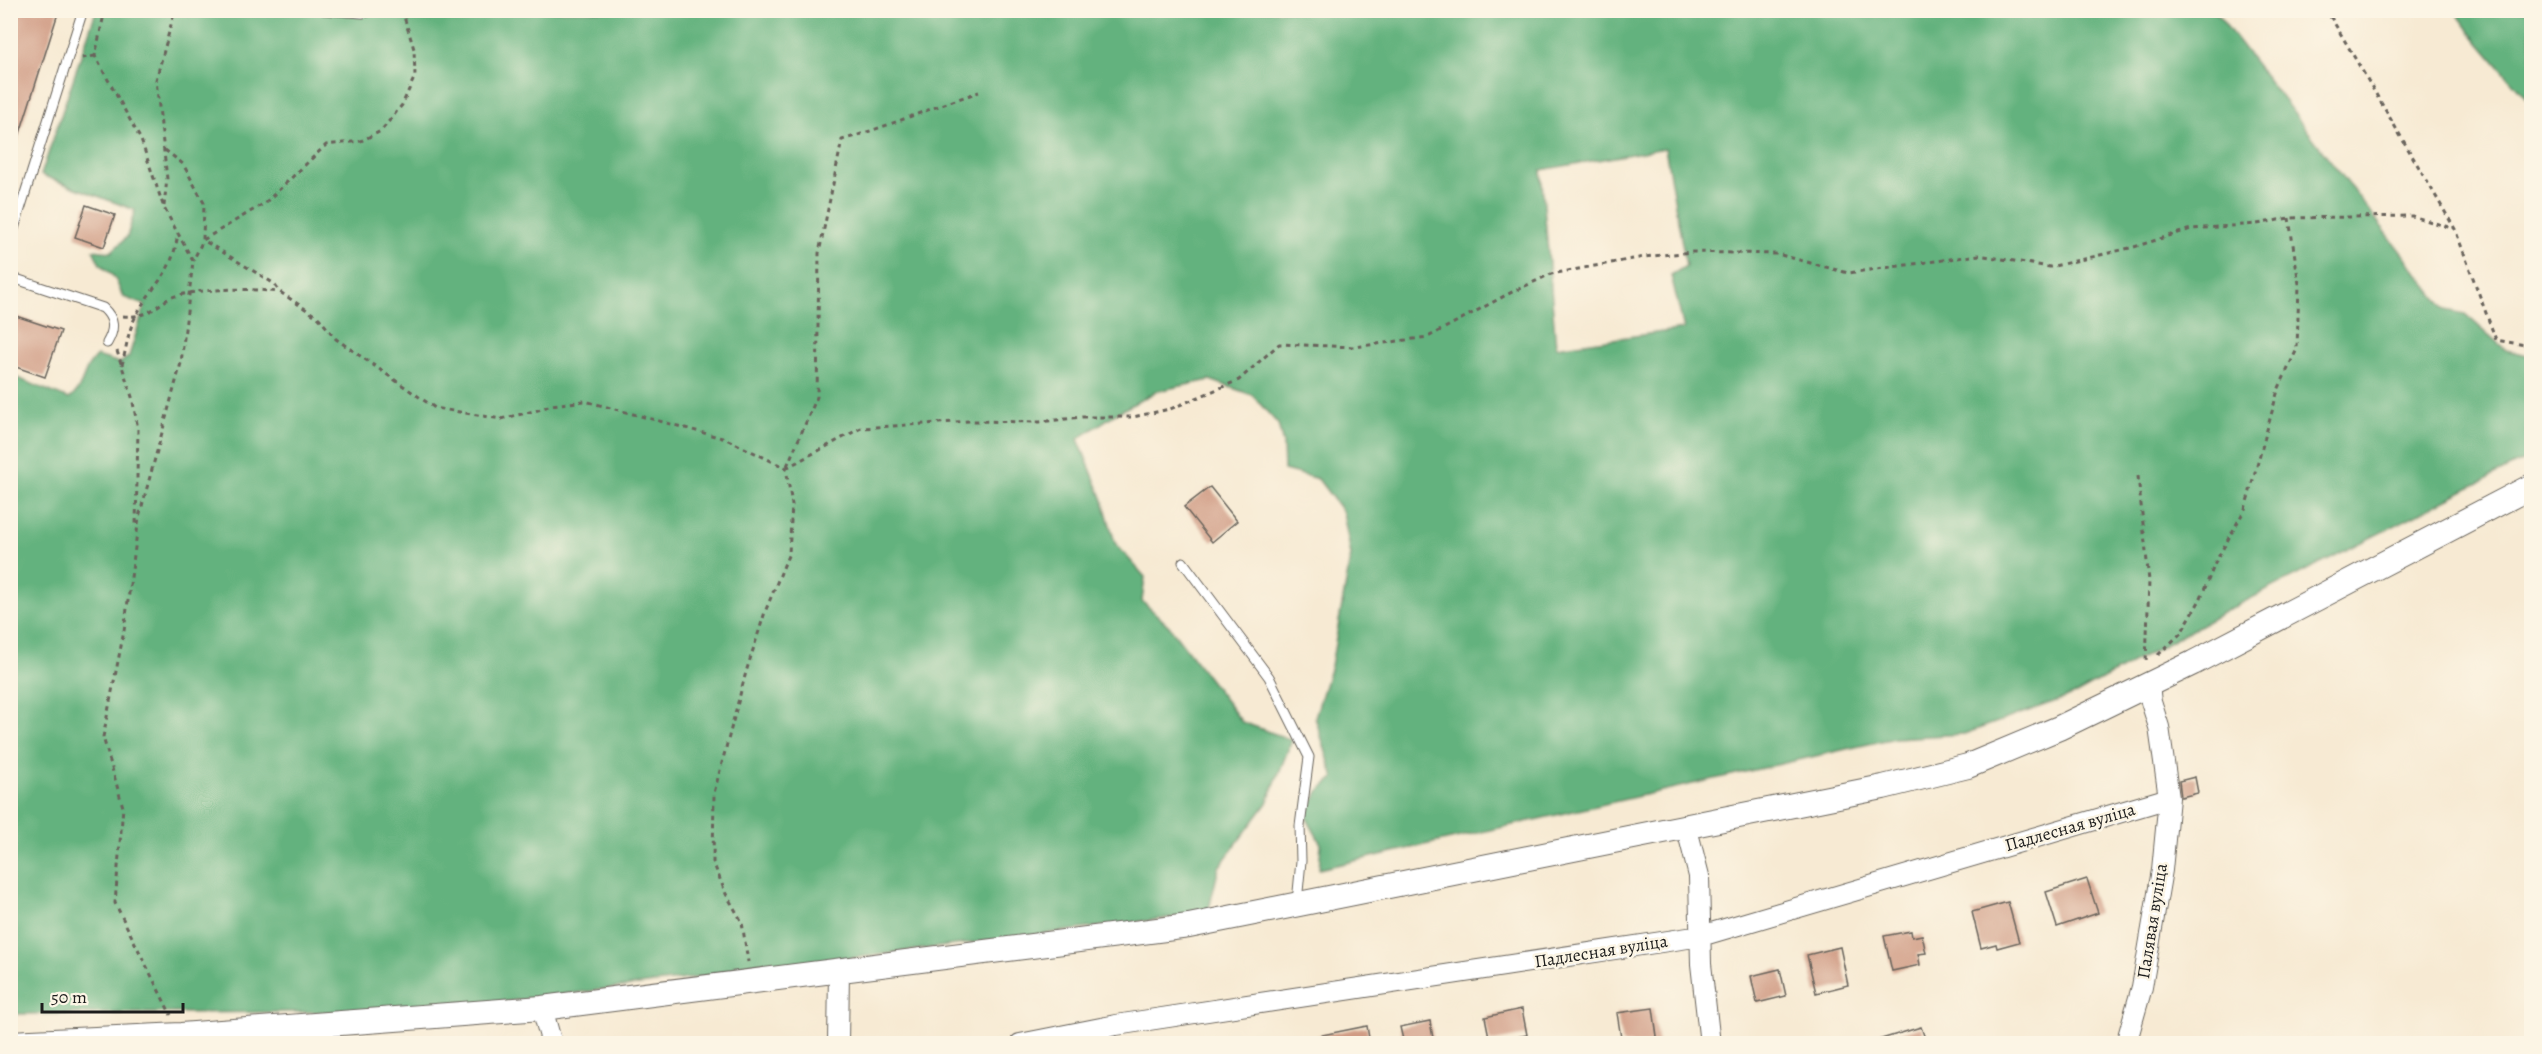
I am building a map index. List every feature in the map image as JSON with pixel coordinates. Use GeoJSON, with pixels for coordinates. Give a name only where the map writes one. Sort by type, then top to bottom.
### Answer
{"type":"FeatureCollection","features":[{"type":"Feature","properties":{"kind":"street"},"geometry":{"type":"LineString","coordinates":[[10,1043],[181,1035],[542,1008],[1189,926],[1883,787],[1968,766],[2013,749],[2149,685],[2532,486]]}},
{"type":"Feature","properties":{"kind":"street","name":"Палявая вуліца"},"geometry":{"type":"LineString","coordinates":[[2126,1044],[2144,975],[2162,870],[2169,798],[2159,727],[2151,702],[2149,685]]}},
{"type":"Feature","properties":{"kind":"street","name":"Падлесная вуліца"},"geometry":{"type":"LineString","coordinates":[[1020,1044],[1116,1025],[1701,936],[2169,798]]}},
{"type":"Feature","properties":{"kind":"street"},"geometry":{"type":"LineString","coordinates":[[1686,825],[1699,876],[1701,964],[1710,1044]]}},
{"type":"Feature","properties":{"kind":"street"},"geometry":{"type":"LineString","coordinates":[[838,1044],[839,971]]}},
{"type":"Feature","properties":{"kind":"street"},"geometry":{"type":"LineString","coordinates":[[542,1008],[552,1044]]}},
{"type":"Feature","properties":{"kind":"lane"},"geometry":{"type":"LineString","coordinates":[[10,241],[83,10]]}},
{"type":"Feature","properties":{"kind":"lane"},"geometry":{"type":"LineString","coordinates":[[323,10],[362,14],[377,10]]}},
{"type":"Feature","properties":{"kind":"lane"},"geometry":{"type":"LineString","coordinates":[[10,277],[104,308],[112,315],[112,334],[108,343]]}},
{"type":"Feature","properties":{"kind":"lane"},"geometry":{"type":"LineString","coordinates":[[1183,562],[1269,677],[1310,757],[1300,826],[1301,861],[1297,904]]}},
{"type":"Feature","properties":{"kind":"path"},"geometry":{"type":"LineString","coordinates":[[105,10],[95,56],[141,140],[164,208],[193,261]]}},
{"type":"Feature","properties":{"kind":"path"},"geometry":{"type":"LineString","coordinates":[[164,208],[167,179],[156,80],[175,10]]}},
{"type":"Feature","properties":{"kind":"path"},"geometry":{"type":"LineString","coordinates":[[203,240],[265,203],[326,145],[361,141],[381,131],[402,105],[415,76],[414,49],[402,10]]}},
{"type":"Feature","properties":{"kind":"path"},"geometry":{"type":"LineString","coordinates":[[2324,10],[2332,19],[2455,230],[2496,340],[2532,346]]}},
{"type":"Feature","properties":{"kind":"path"},"geometry":{"type":"LineString","coordinates":[[752,982],[742,922],[726,894],[713,862],[714,793],[746,672],[765,612],[789,553],[792,505],[786,468],[817,397],[819,253],[842,140],[891,125],[939,105],[980,92]]}},
{"type":"Feature","properties":{"kind":"path"},"geometry":{"type":"LineString","coordinates":[[165,150],[183,164],[204,203],[203,240],[193,261],[181,363],[139,517],[124,631],[103,737],[123,807],[116,903],[181,1035]]}},
{"type":"Feature","properties":{"kind":"path"},"geometry":{"type":"LineString","coordinates":[[786,468],[861,428],[970,421],[1040,422],[1082,417],[1133,417],[1170,409],[1239,380],[1279,344],[1354,347],[1428,338],[1508,294],[1551,274],[1644,257],[1691,252],[1777,254],[1848,273],[1979,255],[2050,267],[2134,248],[2191,229],[2258,224],[2289,218],[2412,216],[2455,230]]}},
{"type":"Feature","properties":{"kind":"path"},"geometry":{"type":"LineString","coordinates":[[2138,476],[2149,581],[2146,667],[2181,633],[2245,509],[2278,390],[2297,349],[2299,284],[2289,218]]}},
{"type":"Feature","properties":{"kind":"path"},"geometry":{"type":"LineString","coordinates":[[121,367],[135,316],[166,274],[175,254],[178,233]]}},
{"type":"Feature","properties":{"kind":"path"},"geometry":{"type":"LineString","coordinates":[[203,240],[273,283],[280,292],[319,318],[336,339],[435,408],[501,419],[551,405],[585,400],[726,439],[786,468]]}},
{"type":"Feature","properties":{"kind":"path"},"geometry":{"type":"LineString","coordinates":[[128,317],[154,311],[177,295],[254,289],[280,292]]}},
{"type":"Feature","properties":{"kind":"path"},"geometry":{"type":"LineString","coordinates":[[113,325],[121,367],[132,397],[138,429],[136,535]]}},
{"type":"Feature","properties":{"kind":"green space"},"geometry":{"type":"Polygon","coordinates":[[[2214,10],[2446,310],[2465,314],[2506,350],[2531,356],[2532,456],[2226,611],[2076,694],[1964,734],[1895,738],[1319,869],[1321,844],[1305,815],[1320,790],[1334,778],[1315,717],[1331,666],[1351,555],[1343,512],[1318,479],[1284,470],[1283,444],[1278,424],[1252,395],[1210,380],[1157,391],[1117,413],[1078,439],[1103,500],[1115,543],[1145,577],[1142,601],[1169,626],[1242,722],[1292,740],[1267,803],[1219,867],[1208,913],[434,1011],[11,1014],[10,375],[69,399],[78,389],[88,367],[97,356],[120,363],[129,356],[145,305],[123,297],[115,278],[100,264],[93,250],[111,252],[127,237],[135,210],[41,175],[96,11],[2214,10]],[[1665,148],[1541,170],[1556,347],[1684,329],[1671,275],[1686,266],[1665,148]]]}},
{"type":"Feature","properties":{"kind":"green space"},"geometry":{"type":"Polygon","coordinates":[[[2455,11],[2531,11],[2531,104],[2475,38],[2455,11]]]}},
{"type":"Feature","properties":{"kind":"building"},"geometry":{"type":"Polygon","coordinates":[[[17,10],[59,10],[14,152],[10,152],[10,32],[17,10]]]}},
{"type":"Feature","properties":{"kind":"building"},"geometry":{"type":"Polygon","coordinates":[[[86,205],[115,215],[104,247],[75,237],[86,205]]]}},
{"type":"Feature","properties":{"kind":"building"},"geometry":{"type":"Polygon","coordinates":[[[10,314],[61,331],[45,377],[10,365],[10,314]]]}},
{"type":"Feature","properties":{"kind":"building"},"geometry":{"type":"Polygon","coordinates":[[[1210,487],[1237,521],[1212,542],[1184,507],[1210,487]]]}},
{"type":"Feature","properties":{"kind":"building"},"geometry":{"type":"Polygon","coordinates":[[[2195,777],[2198,793],[2181,797],[2179,781],[2195,777]]]}},
{"type":"Feature","properties":{"kind":"building"},"geometry":{"type":"Polygon","coordinates":[[[2087,879],[2098,913],[2057,927],[2046,892],[2087,879]]]}},
{"type":"Feature","properties":{"kind":"building"},"geometry":{"type":"Polygon","coordinates":[[[2008,902],[2019,942],[1997,948],[1996,944],[1981,948],[1972,912],[2008,902]]]}},
{"type":"Feature","properties":{"kind":"building"},"geometry":{"type":"Polygon","coordinates":[[[1911,931],[1912,937],[1922,935],[1926,953],[1918,954],[1920,965],[1892,971],[1884,936],[1911,931]]]}},
{"type":"Feature","properties":{"kind":"building"},"geometry":{"type":"Polygon","coordinates":[[[1840,947],[1848,985],[1816,993],[1807,955],[1840,947]]]}},
{"type":"Feature","properties":{"kind":"building"},"geometry":{"type":"Polygon","coordinates":[[[1780,969],[1786,996],[1757,1003],[1751,976],[1780,969]]]}},
{"type":"Feature","properties":{"kind":"building"},"geometry":{"type":"Polygon","coordinates":[[[1653,1008],[1658,1044],[1622,1044],[1617,1013],[1653,1008]]]}},
{"type":"Feature","properties":{"kind":"building"},"geometry":{"type":"Polygon","coordinates":[[[1522,1009],[1527,1035],[1490,1042],[1485,1017],[1522,1009]]]}},
{"type":"Feature","properties":{"kind":"building"},"geometry":{"type":"Polygon","coordinates":[[[1430,1021],[1434,1044],[1404,1044],[1400,1027],[1430,1021]]]}},
{"type":"Feature","properties":{"kind":"building"},"geometry":{"type":"Polygon","coordinates":[[[1367,1026],[1370,1044],[1317,1044],[1317,1036],[1367,1026]]]}},
{"type":"Feature","properties":{"kind":"building"},"geometry":{"type":"Polygon","coordinates":[[[1921,1027],[1927,1044],[1879,1044],[1878,1040],[1921,1027]]]}}]}
